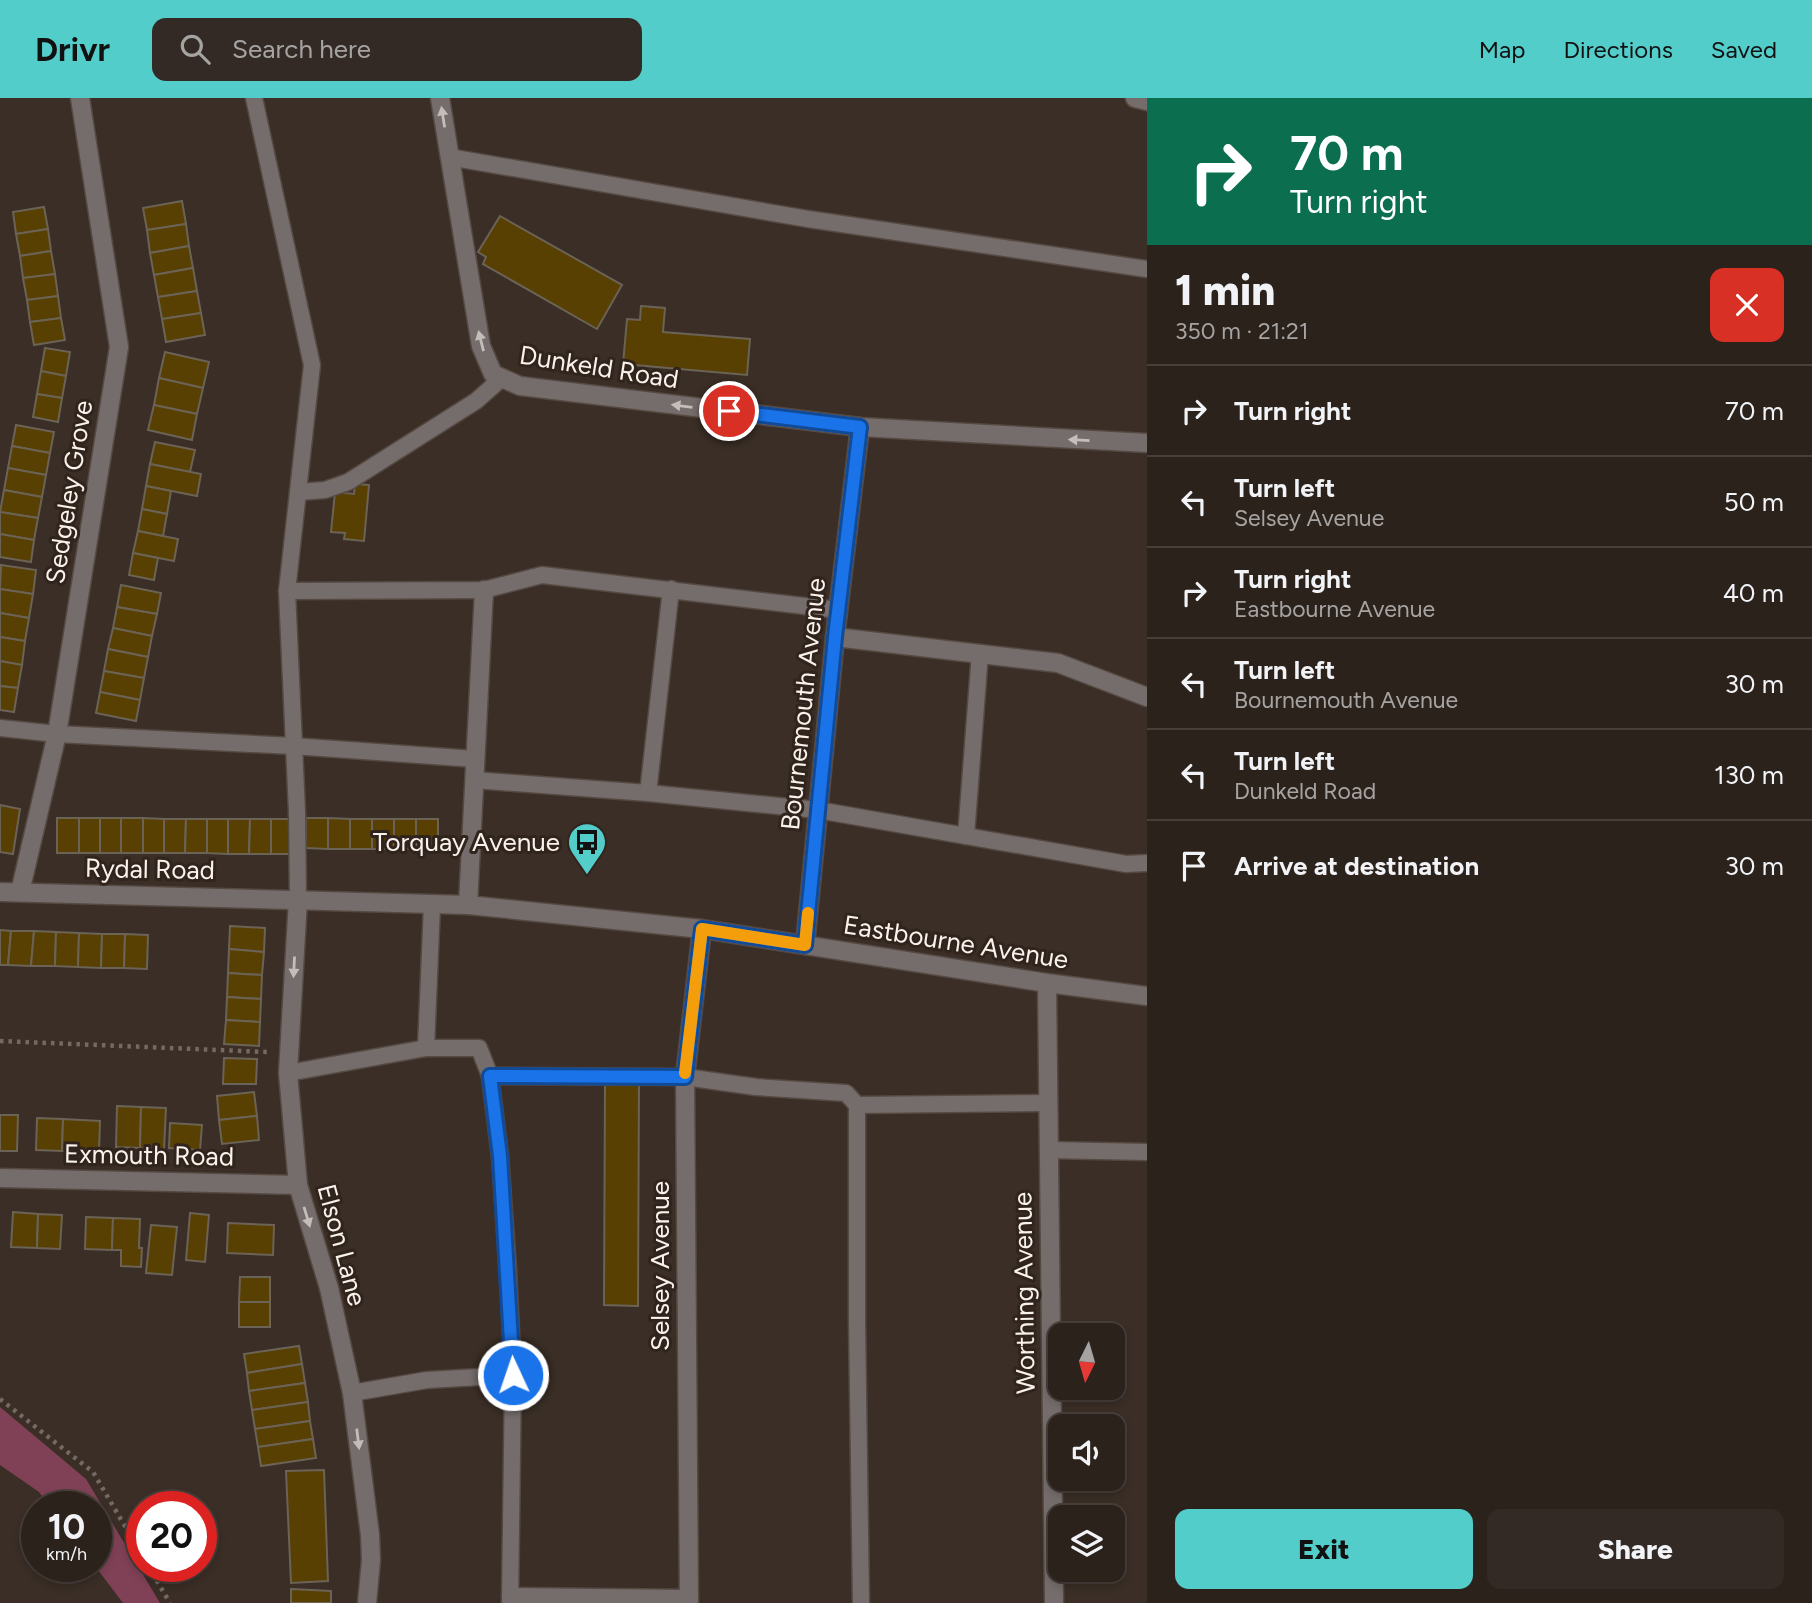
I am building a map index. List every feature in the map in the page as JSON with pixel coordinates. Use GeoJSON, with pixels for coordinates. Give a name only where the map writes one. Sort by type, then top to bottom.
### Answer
{"type":"FeatureCollection","features":[{"type":"Feature","properties":{"kind":"street","name":"Sedgeley Grove"},"geometry":{"type":"LineString","coordinates":[[20,892],[57,734],[119,346],[80,98]]}},
{"type":"Feature","properties":{"kind":"street","name":"Dunkeld Road"},"geometry":{"type":"LineString","coordinates":[[440,98],[481,346],[493,374],[520,386],[860,427],[1147,443]]}},
{"type":"Feature","properties":{"kind":"street"},"geometry":{"type":"LineString","coordinates":[[1135,98],[1147,101]]}},
{"type":"Feature","properties":{"kind":"street","name":"Bournemouth Avenue"},"geometry":{"type":"LineString","coordinates":[[805,945],[835,637],[860,427]]}},
{"type":"Feature","properties":{"kind":"street"},"geometry":{"type":"LineString","coordinates":[[468,905],[484,590]]}},
{"type":"Feature","properties":{"kind":"street"},"geometry":{"type":"LineString","coordinates":[[835,637],[1058,663],[1147,696]]}},
{"type":"Feature","properties":{"kind":"street","name":"Rydal Road"},"geometry":{"type":"LineString","coordinates":[[0,892],[298,899]]}},
{"type":"Feature","properties":{"kind":"street","name":"Eastbourne Avenue"},"geometry":{"type":"LineString","coordinates":[[298,899],[468,905],[702,929],[1147,996]]}},
{"type":"Feature","properties":{"kind":"street","name":"Elson Lane"},"geometry":{"type":"LineString","coordinates":[[298,899],[288,1073],[298,1185],[329,1289],[352,1393],[370,1535],[371,1560],[367,1603]]}},
{"type":"Feature","properties":{"kind":"street","name":"Selsey Avenue"},"geometry":{"type":"LineString","coordinates":[[689,1600],[685,1077],[702,929]]}},
{"type":"Feature","properties":{"kind":"street","name":"Worthing Avenue"},"geometry":{"type":"LineString","coordinates":[[1047,983],[1054,1603]]}},
{"type":"Feature","properties":{"kind":"street","name":"Exmouth Road"},"geometry":{"type":"LineString","coordinates":[[0,1178],[298,1185]]}},
{"type":"Feature","properties":{"kind":"lane"},"geometry":{"type":"LineString","coordinates":[[254,98],[312,365],[287,590],[298,899]]}},
{"type":"Feature","properties":{"kind":"lane"},"geometry":{"type":"LineString","coordinates":[[449,157],[808,219],[1147,269]]}},
{"type":"Feature","properties":{"kind":"lane"},"geometry":{"type":"LineString","coordinates":[[298,492],[325,490],[348,482],[476,401],[502,378]]}},
{"type":"Feature","properties":{"kind":"lane"},"geometry":{"type":"LineString","coordinates":[[287,590],[484,590],[542,575],[838,610]]}},
{"type":"Feature","properties":{"kind":"lane"},"geometry":{"type":"LineString","coordinates":[[648,793],[671,589]]}},
{"type":"Feature","properties":{"kind":"lane"},"geometry":{"type":"LineString","coordinates":[[966,836],[980,653]]}},
{"type":"Feature","properties":{"kind":"lane"},"geometry":{"type":"LineString","coordinates":[[0,728],[57,734],[293,746],[475,759]]}},
{"type":"Feature","properties":{"kind":"lane"},"geometry":{"type":"LineString","coordinates":[[474,780],[648,793],[818,810],[1126,864],[1147,863]]}},
{"type":"Feature","properties":{"kind":"lane"},"geometry":{"type":"LineString","coordinates":[[426,1048],[432,905]]}},
{"type":"Feature","properties":{"kind":"lane"},"geometry":{"type":"LineString","coordinates":[[288,1073],[426,1048],[479,1048],[490,1076],[500,1156],[513,1375],[510,1600],[689,1600]]}},
{"type":"Feature","properties":{"kind":"lane"},"geometry":{"type":"LineString","coordinates":[[490,1076],[685,1077],[756,1087],[846,1094],[857,1105],[857,1321],[862,1603]]}},
{"type":"Feature","properties":{"kind":"lane"},"geometry":{"type":"LineString","coordinates":[[857,1105],[1047,1103]]}},
{"type":"Feature","properties":{"kind":"lane"},"geometry":{"type":"LineString","coordinates":[[1049,1150],[1147,1152]]}},
{"type":"Feature","properties":{"kind":"lane"},"geometry":{"type":"LineString","coordinates":[[352,1393],[426,1380],[513,1375]]}},
{"type":"Feature","properties":{"kind":"path"},"geometry":{"type":"LineString","coordinates":[[0,1041],[289,1053]]}},
{"type":"Feature","properties":{"kind":"path"},"geometry":{"type":"LineString","coordinates":[[0,1399],[93,1472],[126,1528]]}},
{"type":"Feature","properties":{"kind":"path"},"geometry":{"type":"LineString","coordinates":[[158,1582],[170,1603]]}},
{"type":"Feature","properties":{"kind":"shaded area"},"geometry":{"type":"Polygon","coordinates":[[[0,1407],[86,1479],[93,1491],[38,1491],[0,1465],[0,1407]]]}},
{"type":"Feature","properties":{"kind":"shaded area"},"geometry":{"type":"Polygon","coordinates":[[[112,1523],[126,1546],[126,1582],[147,1582],[160,1603],[123,1603],[107,1582],[112,1582],[112,1523]]]}},
{"type":"Feature","properties":{"kind":"building"},"geometry":{"type":"Polygon","coordinates":[[[182,201],[186,224],[147,230],[143,208],[182,201]]]}},
{"type":"Feature","properties":{"kind":"building"},"geometry":{"type":"Polygon","coordinates":[[[44,207],[48,229],[16,234],[13,212],[44,207]]]}},
{"type":"Feature","properties":{"kind":"building"},"geometry":{"type":"Polygon","coordinates":[[[500,216],[622,285],[597,329],[483,264],[486,257],[478,252],[500,216]]]}},
{"type":"Feature","properties":{"kind":"building"},"geometry":{"type":"Polygon","coordinates":[[[186,224],[189,246],[150,253],[147,230],[186,224]]]}},
{"type":"Feature","properties":{"kind":"building"},"geometry":{"type":"Polygon","coordinates":[[[48,229],[51,251],[20,256],[16,234],[48,229]]]}},
{"type":"Feature","properties":{"kind":"building"},"geometry":{"type":"Polygon","coordinates":[[[189,246],[193,268],[154,275],[150,253],[189,246]]]}},
{"type":"Feature","properties":{"kind":"building"},"geometry":{"type":"Polygon","coordinates":[[[51,251],[55,274],[23,278],[20,256],[51,251]]]}},
{"type":"Feature","properties":{"kind":"building"},"geometry":{"type":"Polygon","coordinates":[[[193,268],[197,291],[158,297],[154,275],[193,268]]]}},
{"type":"Feature","properties":{"kind":"building"},"geometry":{"type":"Polygon","coordinates":[[[55,274],[58,296],[27,300],[23,278],[55,274]]]}},
{"type":"Feature","properties":{"kind":"building"},"geometry":{"type":"Polygon","coordinates":[[[197,291],[201,313],[162,319],[158,297],[197,291]]]}},
{"type":"Feature","properties":{"kind":"building"},"geometry":{"type":"Polygon","coordinates":[[[58,296],[61,318],[30,322],[27,300],[58,296]]]}},
{"type":"Feature","properties":{"kind":"building"},"geometry":{"type":"Polygon","coordinates":[[[641,306],[665,308],[663,332],[750,339],[747,375],[623,364],[627,319],[640,320],[641,306]]]}},
{"type":"Feature","properties":{"kind":"building"},"geometry":{"type":"Polygon","coordinates":[[[201,313],[205,335],[166,342],[162,319],[201,313]]]}},
{"type":"Feature","properties":{"kind":"building"},"geometry":{"type":"Polygon","coordinates":[[[61,318],[65,340],[34,345],[30,322],[61,318]]]}},
{"type":"Feature","properties":{"kind":"building"},"geometry":{"type":"Polygon","coordinates":[[[45,348],[70,352],[66,376],[41,371],[45,348]]]}},
{"type":"Feature","properties":{"kind":"building"},"geometry":{"type":"Polygon","coordinates":[[[165,352],[209,362],[203,388],[159,378],[165,352]]]}},
{"type":"Feature","properties":{"kind":"building"},"geometry":{"type":"Polygon","coordinates":[[[41,371],[66,376],[62,398],[37,394],[41,371]]]}},
{"type":"Feature","properties":{"kind":"building"},"geometry":{"type":"Polygon","coordinates":[[[159,378],[203,388],[197,414],[154,405],[159,378]]]}},
{"type":"Feature","properties":{"kind":"building"},"geometry":{"type":"Polygon","coordinates":[[[37,394],[62,398],[58,422],[33,417],[37,394]]]}},
{"type":"Feature","properties":{"kind":"building"},"geometry":{"type":"Polygon","coordinates":[[[154,405],[197,414],[192,440],[148,430],[154,405]]]}},
{"type":"Feature","properties":{"kind":"building"},"geometry":{"type":"Polygon","coordinates":[[[16,425],[54,432],[50,453],[12,446],[16,425]]]}},
{"type":"Feature","properties":{"kind":"building"},"geometry":{"type":"Polygon","coordinates":[[[155,442],[195,450],[190,472],[150,464],[155,442]]]}},
{"type":"Feature","properties":{"kind":"building"},"geometry":{"type":"Polygon","coordinates":[[[12,446],[50,453],[46,475],[8,468],[12,446]]]}},
{"type":"Feature","properties":{"kind":"building"},"geometry":{"type":"Polygon","coordinates":[[[150,464],[201,474],[197,496],[146,486],[150,464]]]}},
{"type":"Feature","properties":{"kind":"building"},"geometry":{"type":"Polygon","coordinates":[[[8,468],[46,475],[42,497],[4,490],[8,468]]]}},
{"type":"Feature","properties":{"kind":"building"},"geometry":{"type":"Polygon","coordinates":[[[355,484],[369,485],[364,541],[344,539],[345,533],[331,532],[335,492],[354,494],[355,484]]]}},
{"type":"Feature","properties":{"kind":"building"},"geometry":{"type":"Polygon","coordinates":[[[146,486],[171,491],[167,514],[142,509],[146,486]]]}},
{"type":"Feature","properties":{"kind":"building"},"geometry":{"type":"Polygon","coordinates":[[[4,490],[42,497],[38,518],[0,512],[4,490]]]}},
{"type":"Feature","properties":{"kind":"building"},"geometry":{"type":"Polygon","coordinates":[[[142,509],[167,514],[163,536],[138,531],[142,509]]]}},
{"type":"Feature","properties":{"kind":"building"},"geometry":{"type":"Polygon","coordinates":[[[0,512],[38,518],[34,540],[0,534],[0,512]]]}},
{"type":"Feature","properties":{"kind":"building"},"geometry":{"type":"Polygon","coordinates":[[[138,531],[178,539],[174,561],[133,553],[138,531]]]}},
{"type":"Feature","properties":{"kind":"building"},"geometry":{"type":"Polygon","coordinates":[[[0,534],[34,540],[31,562],[0,557],[0,534]]]}},
{"type":"Feature","properties":{"kind":"building"},"geometry":{"type":"Polygon","coordinates":[[[133,553],[158,558],[154,580],[129,575],[133,553]]]}},
{"type":"Feature","properties":{"kind":"building"},"geometry":{"type":"Polygon","coordinates":[[[1,565],[36,570],[33,594],[0,589],[1,565]]]}},
{"type":"Feature","properties":{"kind":"building"},"geometry":{"type":"Polygon","coordinates":[[[121,585],[161,593],[157,614],[117,607],[121,585]]]}},
{"type":"Feature","properties":{"kind":"building"},"geometry":{"type":"Polygon","coordinates":[[[0,589],[33,594],[29,618],[0,613],[0,589]]]}},
{"type":"Feature","properties":{"kind":"building"},"geometry":{"type":"Polygon","coordinates":[[[117,607],[157,614],[152,636],[113,628],[117,607]]]}},
{"type":"Feature","properties":{"kind":"building"},"geometry":{"type":"Polygon","coordinates":[[[0,613],[29,618],[25,641],[0,637],[0,613]]]}},
{"type":"Feature","properties":{"kind":"building"},"geometry":{"type":"Polygon","coordinates":[[[113,628],[152,636],[148,657],[108,649],[113,628]]]}},
{"type":"Feature","properties":{"kind":"building"},"geometry":{"type":"Polygon","coordinates":[[[0,637],[25,641],[22,665],[0,661],[0,637]]]}},
{"type":"Feature","properties":{"kind":"building"},"geometry":{"type":"Polygon","coordinates":[[[108,649],[148,657],[144,678],[104,671],[108,649]]]}},
{"type":"Feature","properties":{"kind":"building"},"geometry":{"type":"Polygon","coordinates":[[[0,661],[22,665],[18,688],[0,686],[0,661]]]}},
{"type":"Feature","properties":{"kind":"building"},"geometry":{"type":"Polygon","coordinates":[[[104,671],[144,678],[140,700],[100,692],[104,671]]]}},
{"type":"Feature","properties":{"kind":"building"},"geometry":{"type":"Polygon","coordinates":[[[0,686],[18,688],[14,712],[0,710],[0,686]]]}},
{"type":"Feature","properties":{"kind":"building"},"geometry":{"type":"Polygon","coordinates":[[[100,692],[140,700],[136,721],[96,713],[100,692]]]}},
{"type":"Feature","properties":{"kind":"building"},"geometry":{"type":"Polygon","coordinates":[[[0,805],[20,809],[13,854],[0,852],[0,805]]]}},
{"type":"Feature","properties":{"kind":"building"},"geometry":{"type":"Polygon","coordinates":[[[57,818],[79,818],[79,853],[57,853],[57,818]]]}},
{"type":"Feature","properties":{"kind":"building"},"geometry":{"type":"Polygon","coordinates":[[[79,818],[100,818],[100,853],[79,853],[79,818]]]}},
{"type":"Feature","properties":{"kind":"building"},"geometry":{"type":"Polygon","coordinates":[[[100,818],[121,818],[121,853],[100,853],[100,818]]]}},
{"type":"Feature","properties":{"kind":"building"},"geometry":{"type":"Polygon","coordinates":[[[121,818],[143,818],[143,853],[121,853],[121,818]]]}},
{"type":"Feature","properties":{"kind":"building"},"geometry":{"type":"Polygon","coordinates":[[[143,818],[164,819],[164,853],[143,853],[143,818]]]}},
{"type":"Feature","properties":{"kind":"building"},"geometry":{"type":"Polygon","coordinates":[[[306,818],[328,818],[328,849],[306,848],[306,818]]]}},
{"type":"Feature","properties":{"kind":"building"},"geometry":{"type":"Polygon","coordinates":[[[328,818],[350,819],[350,849],[328,849],[328,818]]]}},
{"type":"Feature","properties":{"kind":"building"},"geometry":{"type":"Polygon","coordinates":[[[164,819],[186,819],[185,853],[164,853],[164,819]]]}},
{"type":"Feature","properties":{"kind":"building"},"geometry":{"type":"Polygon","coordinates":[[[186,819],[207,819],[207,853],[185,853],[186,819]]]}},
{"type":"Feature","properties":{"kind":"building"},"geometry":{"type":"Polygon","coordinates":[[[207,819],[228,819],[228,854],[207,853],[207,819]]]}},
{"type":"Feature","properties":{"kind":"building"},"geometry":{"type":"Polygon","coordinates":[[[228,819],[250,819],[249,854],[228,854],[228,819]]]}},
{"type":"Feature","properties":{"kind":"building"},"geometry":{"type":"Polygon","coordinates":[[[250,819],[271,819],[271,854],[249,854],[250,819]]]}},
{"type":"Feature","properties":{"kind":"building"},"geometry":{"type":"Polygon","coordinates":[[[271,819],[292,819],[292,854],[271,854],[271,819]]]}},
{"type":"Feature","properties":{"kind":"building"},"geometry":{"type":"Polygon","coordinates":[[[350,819],[372,819],[372,849],[350,849],[350,819]]]}},
{"type":"Feature","properties":{"kind":"building"},"geometry":{"type":"Polygon","coordinates":[[[372,819],[394,819],[394,849],[372,849],[372,819]]]}},
{"type":"Feature","properties":{"kind":"building"},"geometry":{"type":"Polygon","coordinates":[[[394,819],[416,819],[416,849],[394,849],[394,819]]]}},
{"type":"Feature","properties":{"kind":"building"},"geometry":{"type":"Polygon","coordinates":[[[416,819],[438,819],[438,849],[416,849],[416,819]]]}},
{"type":"Feature","properties":{"kind":"building"},"geometry":{"type":"Polygon","coordinates":[[[230,926],[265,928],[264,952],[229,949],[230,926]]]}},
{"type":"Feature","properties":{"kind":"building"},"geometry":{"type":"Polygon","coordinates":[[[0,930],[11,931],[8,965],[0,965],[0,930]]]}},
{"type":"Feature","properties":{"kind":"building"},"geometry":{"type":"Polygon","coordinates":[[[11,931],[34,931],[31,966],[8,965],[11,931]]]}},
{"type":"Feature","properties":{"kind":"building"},"geometry":{"type":"Polygon","coordinates":[[[34,931],[56,932],[55,966],[31,966],[34,931]]]}},
{"type":"Feature","properties":{"kind":"building"},"geometry":{"type":"Polygon","coordinates":[[[56,932],[79,933],[78,967],[55,966],[56,932]]]}},
{"type":"Feature","properties":{"kind":"building"},"geometry":{"type":"Polygon","coordinates":[[[79,933],[102,934],[101,968],[78,967],[79,933]]]}},
{"type":"Feature","properties":{"kind":"building"},"geometry":{"type":"Polygon","coordinates":[[[102,934],[125,934],[124,968],[101,968],[102,934]]]}},
{"type":"Feature","properties":{"kind":"building"},"geometry":{"type":"Polygon","coordinates":[[[125,934],[148,935],[147,969],[124,968],[125,934]]]}},
{"type":"Feature","properties":{"kind":"building"},"geometry":{"type":"Polygon","coordinates":[[[229,949],[264,952],[262,975],[228,973],[229,949]]]}},
{"type":"Feature","properties":{"kind":"building"},"geometry":{"type":"Polygon","coordinates":[[[228,973],[262,975],[261,999],[227,997],[228,973]]]}},
{"type":"Feature","properties":{"kind":"building"},"geometry":{"type":"Polygon","coordinates":[[[227,997],[261,999],[260,1022],[226,1020],[227,997]]]}},
{"type":"Feature","properties":{"kind":"building"},"geometry":{"type":"Polygon","coordinates":[[[226,1020],[260,1022],[259,1046],[224,1044],[226,1020]]]}},
{"type":"Feature","properties":{"kind":"building"},"geometry":{"type":"Polygon","coordinates":[[[224,1058],[257,1059],[256,1084],[223,1084],[224,1058]]]}},
{"type":"Feature","properties":{"kind":"building"},"geometry":{"type":"Polygon","coordinates":[[[639,1080],[638,1306],[604,1305],[605,1081],[639,1080]]]}},
{"type":"Feature","properties":{"kind":"building"},"geometry":{"type":"Polygon","coordinates":[[[254,1092],[257,1116],[219,1120],[217,1096],[254,1092]]]}},
{"type":"Feature","properties":{"kind":"building"},"geometry":{"type":"Polygon","coordinates":[[[117,1106],[141,1107],[140,1148],[116,1147],[117,1106]]]}},
{"type":"Feature","properties":{"kind":"building"},"geometry":{"type":"Polygon","coordinates":[[[141,1107],[166,1108],[164,1149],[140,1148],[141,1107]]]}},
{"type":"Feature","properties":{"kind":"building"},"geometry":{"type":"Polygon","coordinates":[[[0,1115],[18,1115],[17,1151],[0,1151],[0,1115]]]}},
{"type":"Feature","properties":{"kind":"building"},"geometry":{"type":"Polygon","coordinates":[[[257,1116],[259,1140],[222,1144],[219,1120],[257,1116]]]}},
{"type":"Feature","properties":{"kind":"building"},"geometry":{"type":"Polygon","coordinates":[[[37,1118],[63,1119],[62,1151],[36,1150],[37,1118]]]}},
{"type":"Feature","properties":{"kind":"building"},"geometry":{"type":"Polygon","coordinates":[[[63,1119],[100,1121],[99,1152],[62,1151],[63,1119]]]}},
{"type":"Feature","properties":{"kind":"building"},"geometry":{"type":"Polygon","coordinates":[[[170,1123],[202,1125],[200,1150],[169,1148],[170,1123]]]}},
{"type":"Feature","properties":{"kind":"building"},"geometry":{"type":"Polygon","coordinates":[[[13,1212],[38,1214],[37,1248],[11,1247],[13,1212]]]}},
{"type":"Feature","properties":{"kind":"building"},"geometry":{"type":"Polygon","coordinates":[[[190,1213],[209,1215],[205,1262],[186,1260],[190,1213]]]}},
{"type":"Feature","properties":{"kind":"building"},"geometry":{"type":"Polygon","coordinates":[[[38,1214],[62,1215],[60,1249],[37,1248],[38,1214]]]}},
{"type":"Feature","properties":{"kind":"building"},"geometry":{"type":"Polygon","coordinates":[[[86,1217],[113,1218],[112,1250],[85,1249],[86,1217]]]}},
{"type":"Feature","properties":{"kind":"building"},"geometry":{"type":"Polygon","coordinates":[[[113,1218],[140,1219],[141,1267],[121,1266],[121,1250],[112,1250],[113,1218]]]}},
{"type":"Feature","properties":{"kind":"building"},"geometry":{"type":"Polygon","coordinates":[[[228,1223],[274,1225],[273,1255],[227,1253],[228,1223]]]}},
{"type":"Feature","properties":{"kind":"building"},"geometry":{"type":"Polygon","coordinates":[[[151,1225],[177,1227],[172,1275],[146,1273],[151,1225]]]}},
{"type":"Feature","properties":{"kind":"building"},"geometry":{"type":"Polygon","coordinates":[[[240,1277],[270,1277],[270,1302],[239,1302],[240,1277]]]}},
{"type":"Feature","properties":{"kind":"building"},"geometry":{"type":"Polygon","coordinates":[[[239,1302],[270,1302],[270,1327],[239,1327],[239,1302]]]}},
{"type":"Feature","properties":{"kind":"building"},"geometry":{"type":"Polygon","coordinates":[[[299,1346],[302,1364],[247,1373],[244,1354],[299,1346]]]}},
{"type":"Feature","properties":{"kind":"building"},"geometry":{"type":"Polygon","coordinates":[[[302,1364],[305,1383],[249,1391],[247,1373],[302,1364]]]}},
{"type":"Feature","properties":{"kind":"building"},"geometry":{"type":"Polygon","coordinates":[[[305,1383],[308,1402],[252,1410],[249,1391],[305,1383]]]}},
{"type":"Feature","properties":{"kind":"building"},"geometry":{"type":"Polygon","coordinates":[[[308,1402],[310,1421],[255,1429],[252,1410],[308,1402]]]}},
{"type":"Feature","properties":{"kind":"building"},"geometry":{"type":"Polygon","coordinates":[[[310,1421],[313,1439],[258,1447],[255,1429],[310,1421]]]}},
{"type":"Feature","properties":{"kind":"building"},"geometry":{"type":"Polygon","coordinates":[[[313,1439],[316,1458],[261,1466],[258,1447],[313,1439]]]}},
{"type":"Feature","properties":{"kind":"building"},"geometry":{"type":"Polygon","coordinates":[[[324,1470],[328,1581],[291,1583],[286,1471],[324,1470]]]}},
{"type":"Feature","properties":{"kind":"building"},"geometry":{"type":"Polygon","coordinates":[[[291,1589],[331,1591],[331,1603],[291,1603],[291,1589]]]}},
{"type":"Feature","properties":{"kind":"slow traffic"},"geometry":{"type":"LineString","coordinates":[[685,1073],[702,929],[805,945],[808,913]]}},
{"type":"Feature","properties":{"kind":"place","name":"Torquay Avenue"},"geometry":{"type":"Point","coordinates":[587,876]}},
{"type":"Feature","properties":{"kind":"route"},"geometry":{"type":"LineString","coordinates":[[513,1375],[500,1156],[490,1076],[685,1077],[702,929],[805,945],[835,637],[860,427],[729,411]]}}]}
